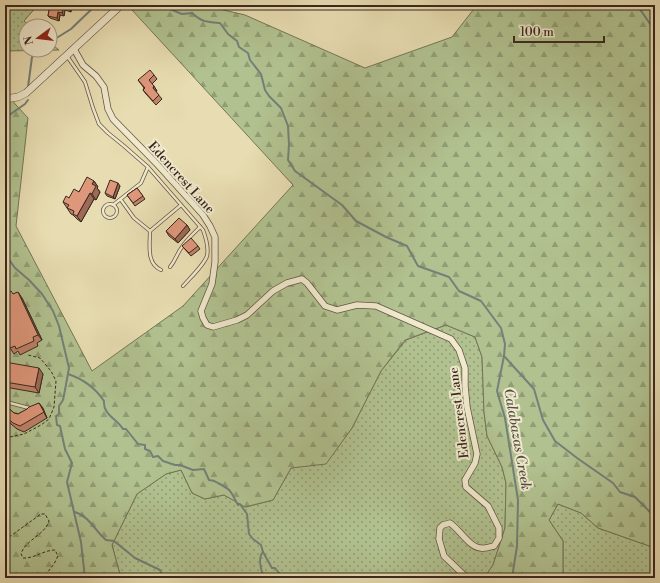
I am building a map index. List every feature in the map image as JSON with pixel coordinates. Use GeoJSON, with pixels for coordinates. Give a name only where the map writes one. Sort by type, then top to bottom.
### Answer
{"type":"FeatureCollection","features":[{"type":"Feature","properties":{"kind":"street"},"geometry":{"type":"LineString","coordinates":[[5,99],[18,97],[26,93],[121,5]]}},
{"type":"Feature","properties":{"kind":"street","name":"Edencrest Lane"},"geometry":{"type":"LineString","coordinates":[[74,49],[83,65],[96,76],[104,87],[108,109],[113,119],[203,215],[210,226],[215,237],[215,262],[212,284],[201,311],[207,325],[213,328],[237,320],[247,315],[273,291],[287,283],[302,280],[307,283],[325,306],[337,310],[356,305],[376,306],[451,340],[459,350],[465,368],[467,407],[477,454],[475,463],[465,480],[466,487],[488,506],[499,528],[500,538],[494,546],[481,549],[470,544],[458,528],[450,523],[443,525],[440,528],[439,539],[444,556],[467,578]]}},
{"type":"Feature","properties":{"kind":"lane"},"geometry":{"type":"LineString","coordinates":[[67,56],[85,82],[99,124],[148,167],[203,230],[207,243],[207,256],[183,286]]}},
{"type":"Feature","properties":{"kind":"lane"},"geometry":{"type":"LineString","coordinates":[[114,205],[116,211],[115,215],[109,218],[105,216],[103,210],[105,206],[109,204],[114,205],[141,183],[148,167]]}},
{"type":"Feature","properties":{"kind":"lane"},"geometry":{"type":"LineString","coordinates":[[121,200],[134,218],[150,231]]}},
{"type":"Feature","properties":{"kind":"lane"},"geometry":{"type":"LineString","coordinates":[[150,231],[181,205]]}},
{"type":"Feature","properties":{"kind":"lane"},"geometry":{"type":"LineString","coordinates":[[170,267],[176,260],[184,244],[200,227]]}},
{"type":"Feature","properties":{"kind":"lane"},"geometry":{"type":"LineString","coordinates":[[150,231],[152,263],[155,267],[161,270]]}},
{"type":"Feature","properties":{"kind":"lane"},"geometry":{"type":"LineString","coordinates":[[5,399],[10,403],[29,408]]}},
{"type":"Feature","properties":{"kind":"path"},"geometry":{"type":"LineString","coordinates":[[5,438],[24,434],[41,425],[49,419],[54,407],[56,381],[51,370],[40,358],[28,355]]}},
{"type":"Feature","properties":{"kind":"path"},"geometry":{"type":"LineString","coordinates":[[5,469],[8,471],[8,475],[5,478]]}},
{"type":"Feature","properties":{"kind":"path"},"geometry":{"type":"LineString","coordinates":[[5,540],[41,514],[46,514],[49,521],[47,528],[23,548],[21,554],[22,558],[27,558],[47,550],[55,550],[58,556],[54,564],[43,578]]}},
{"type":"Feature","properties":{"kind":"green space"},"geometry":{"type":"Polygon","coordinates":[[[5,5],[38,5],[27,18],[18,18],[18,51],[5,51],[5,5]]]}},
{"type":"Feature","properties":{"kind":"green space"},"geometry":{"type":"Polygon","coordinates":[[[136,5],[202,5],[245,15],[365,68],[452,37],[477,5],[655,5],[655,548],[598,528],[581,513],[558,504],[549,520],[563,541],[563,578],[484,578],[493,565],[505,528],[506,483],[502,467],[487,436],[484,412],[482,357],[475,337],[446,325],[405,340],[381,371],[352,428],[326,464],[291,468],[273,500],[245,507],[224,495],[205,499],[192,493],[181,470],[166,474],[137,494],[112,545],[122,578],[5,578],[5,93],[28,118],[16,226],[92,371],[183,306],[293,185],[132,10],[136,5]]]}},
{"type":"Feature","properties":{"kind":"green space"},"geometry":{"type":"Polygon","coordinates":[[[446,325],[475,337],[482,357],[484,412],[487,436],[502,467],[506,483],[505,528],[493,565],[484,578],[122,578],[112,545],[137,494],[166,474],[181,470],[192,493],[205,499],[224,495],[246,507],[273,500],[291,468],[326,463],[352,428],[381,371],[406,340],[446,325]]]}},
{"type":"Feature","properties":{"kind":"green space"},"geometry":{"type":"Polygon","coordinates":[[[558,504],[581,513],[598,528],[655,548],[655,578],[563,578],[563,541],[549,520],[558,504]]]}},
{"type":"Feature","properties":{"kind":"building"},"geometry":{"type":"Polygon","coordinates":[[[50,5],[69,5],[69,9],[63,7],[62,13],[58,12],[57,18],[48,16],[50,5]]]}},
{"type":"Feature","properties":{"kind":"building"},"geometry":{"type":"Polygon","coordinates":[[[150,70],[154,75],[149,80],[159,95],[153,101],[143,90],[145,88],[138,80],[150,70]]]}},
{"type":"Feature","properties":{"kind":"building"},"geometry":{"type":"Polygon","coordinates":[[[87,177],[94,181],[92,184],[96,186],[92,194],[90,193],[77,216],[73,214],[74,211],[67,208],[69,205],[63,202],[66,196],[69,198],[74,189],[79,192],[87,177]]]}},
{"type":"Feature","properties":{"kind":"building"},"geometry":{"type":"Polygon","coordinates":[[[110,180],[118,183],[113,197],[105,193],[110,180]]]}},
{"type":"Feature","properties":{"kind":"building"},"geometry":{"type":"Polygon","coordinates":[[[137,188],[143,196],[133,203],[127,195],[137,188]]]}},
{"type":"Feature","properties":{"kind":"building"},"geometry":{"type":"Polygon","coordinates":[[[179,218],[187,225],[175,239],[166,231],[179,218]]]}},
{"type":"Feature","properties":{"kind":"building"},"geometry":{"type":"Polygon","coordinates":[[[191,238],[198,246],[189,253],[182,246],[191,238]]]}},
{"type":"Feature","properties":{"kind":"building"},"geometry":{"type":"Polygon","coordinates":[[[11,291],[13,294],[18,292],[38,335],[33,337],[34,341],[16,349],[15,346],[10,348],[5,338],[5,294],[11,291]]]}},
{"type":"Feature","properties":{"kind":"building"},"geometry":{"type":"Polygon","coordinates":[[[5,362],[39,368],[35,387],[5,382],[5,362]]]}},
{"type":"Feature","properties":{"kind":"building"},"geometry":{"type":"Polygon","coordinates":[[[39,403],[44,412],[20,426],[13,423],[5,416],[5,405],[14,413],[18,414],[39,403]]]}},
{"type":"Feature","properties":{"kind":"waterway"},"geometry":{"type":"LineString","coordinates":[[58,37],[71,29],[96,5]]}},
{"type":"Feature","properties":{"kind":"waterway","name":"Calabazas Creek"},"geometry":{"type":"LineString","coordinates":[[160,5],[182,14],[192,13],[204,21],[220,23],[228,34],[237,41],[239,47],[248,53],[250,60],[261,74],[265,90],[281,108],[288,126],[288,160],[295,171],[342,205],[356,221],[407,246],[418,266],[449,277],[459,291],[481,301],[501,328],[505,344],[497,391],[505,418],[518,500],[517,546],[512,578]]}},
{"type":"Feature","properties":{"kind":"waterway"},"geometry":{"type":"LineString","coordinates":[[637,5],[655,31]]}},
{"type":"Feature","properties":{"kind":"waterway"},"geometry":{"type":"LineString","coordinates":[[28,87],[32,58]]}},
{"type":"Feature","properties":{"kind":"waterway"},"geometry":{"type":"LineString","coordinates":[[5,118],[25,104],[28,100]]}},
{"type":"Feature","properties":{"kind":"waterway"},"geometry":{"type":"LineString","coordinates":[[5,131],[8,117]]}},
{"type":"Feature","properties":{"kind":"waterway"},"geometry":{"type":"LineString","coordinates":[[5,254],[15,268],[42,294],[53,311],[59,326],[69,368],[63,400],[59,406],[59,414],[56,416],[57,425],[60,426],[65,449],[72,463],[67,482],[81,542],[85,578]]}},
{"type":"Feature","properties":{"kind":"waterway"},"geometry":{"type":"LineString","coordinates":[[504,356],[534,389],[543,420],[555,441],[613,483],[620,492],[635,497],[655,517]]}},
{"type":"Feature","properties":{"kind":"waterway"},"geometry":{"type":"LineString","coordinates":[[68,374],[89,385],[97,392],[104,401],[104,406],[108,413],[123,429],[126,429],[138,444],[145,445],[145,449],[150,451],[153,457],[158,456],[163,461],[193,470],[204,469],[209,480],[215,481],[229,490],[238,505],[240,504],[247,514],[249,534],[261,545],[263,552],[272,568],[275,568],[283,578]]}},
{"type":"Feature","properties":{"kind":"waterway"},"geometry":{"type":"LineString","coordinates":[[75,512],[88,520],[106,540],[114,541],[135,558],[160,570],[162,575],[166,578]]}},
{"type":"Feature","properties":{"kind":"waterway"},"geometry":{"type":"LineString","coordinates":[[263,552],[260,557],[260,561],[264,578]]}}]}
